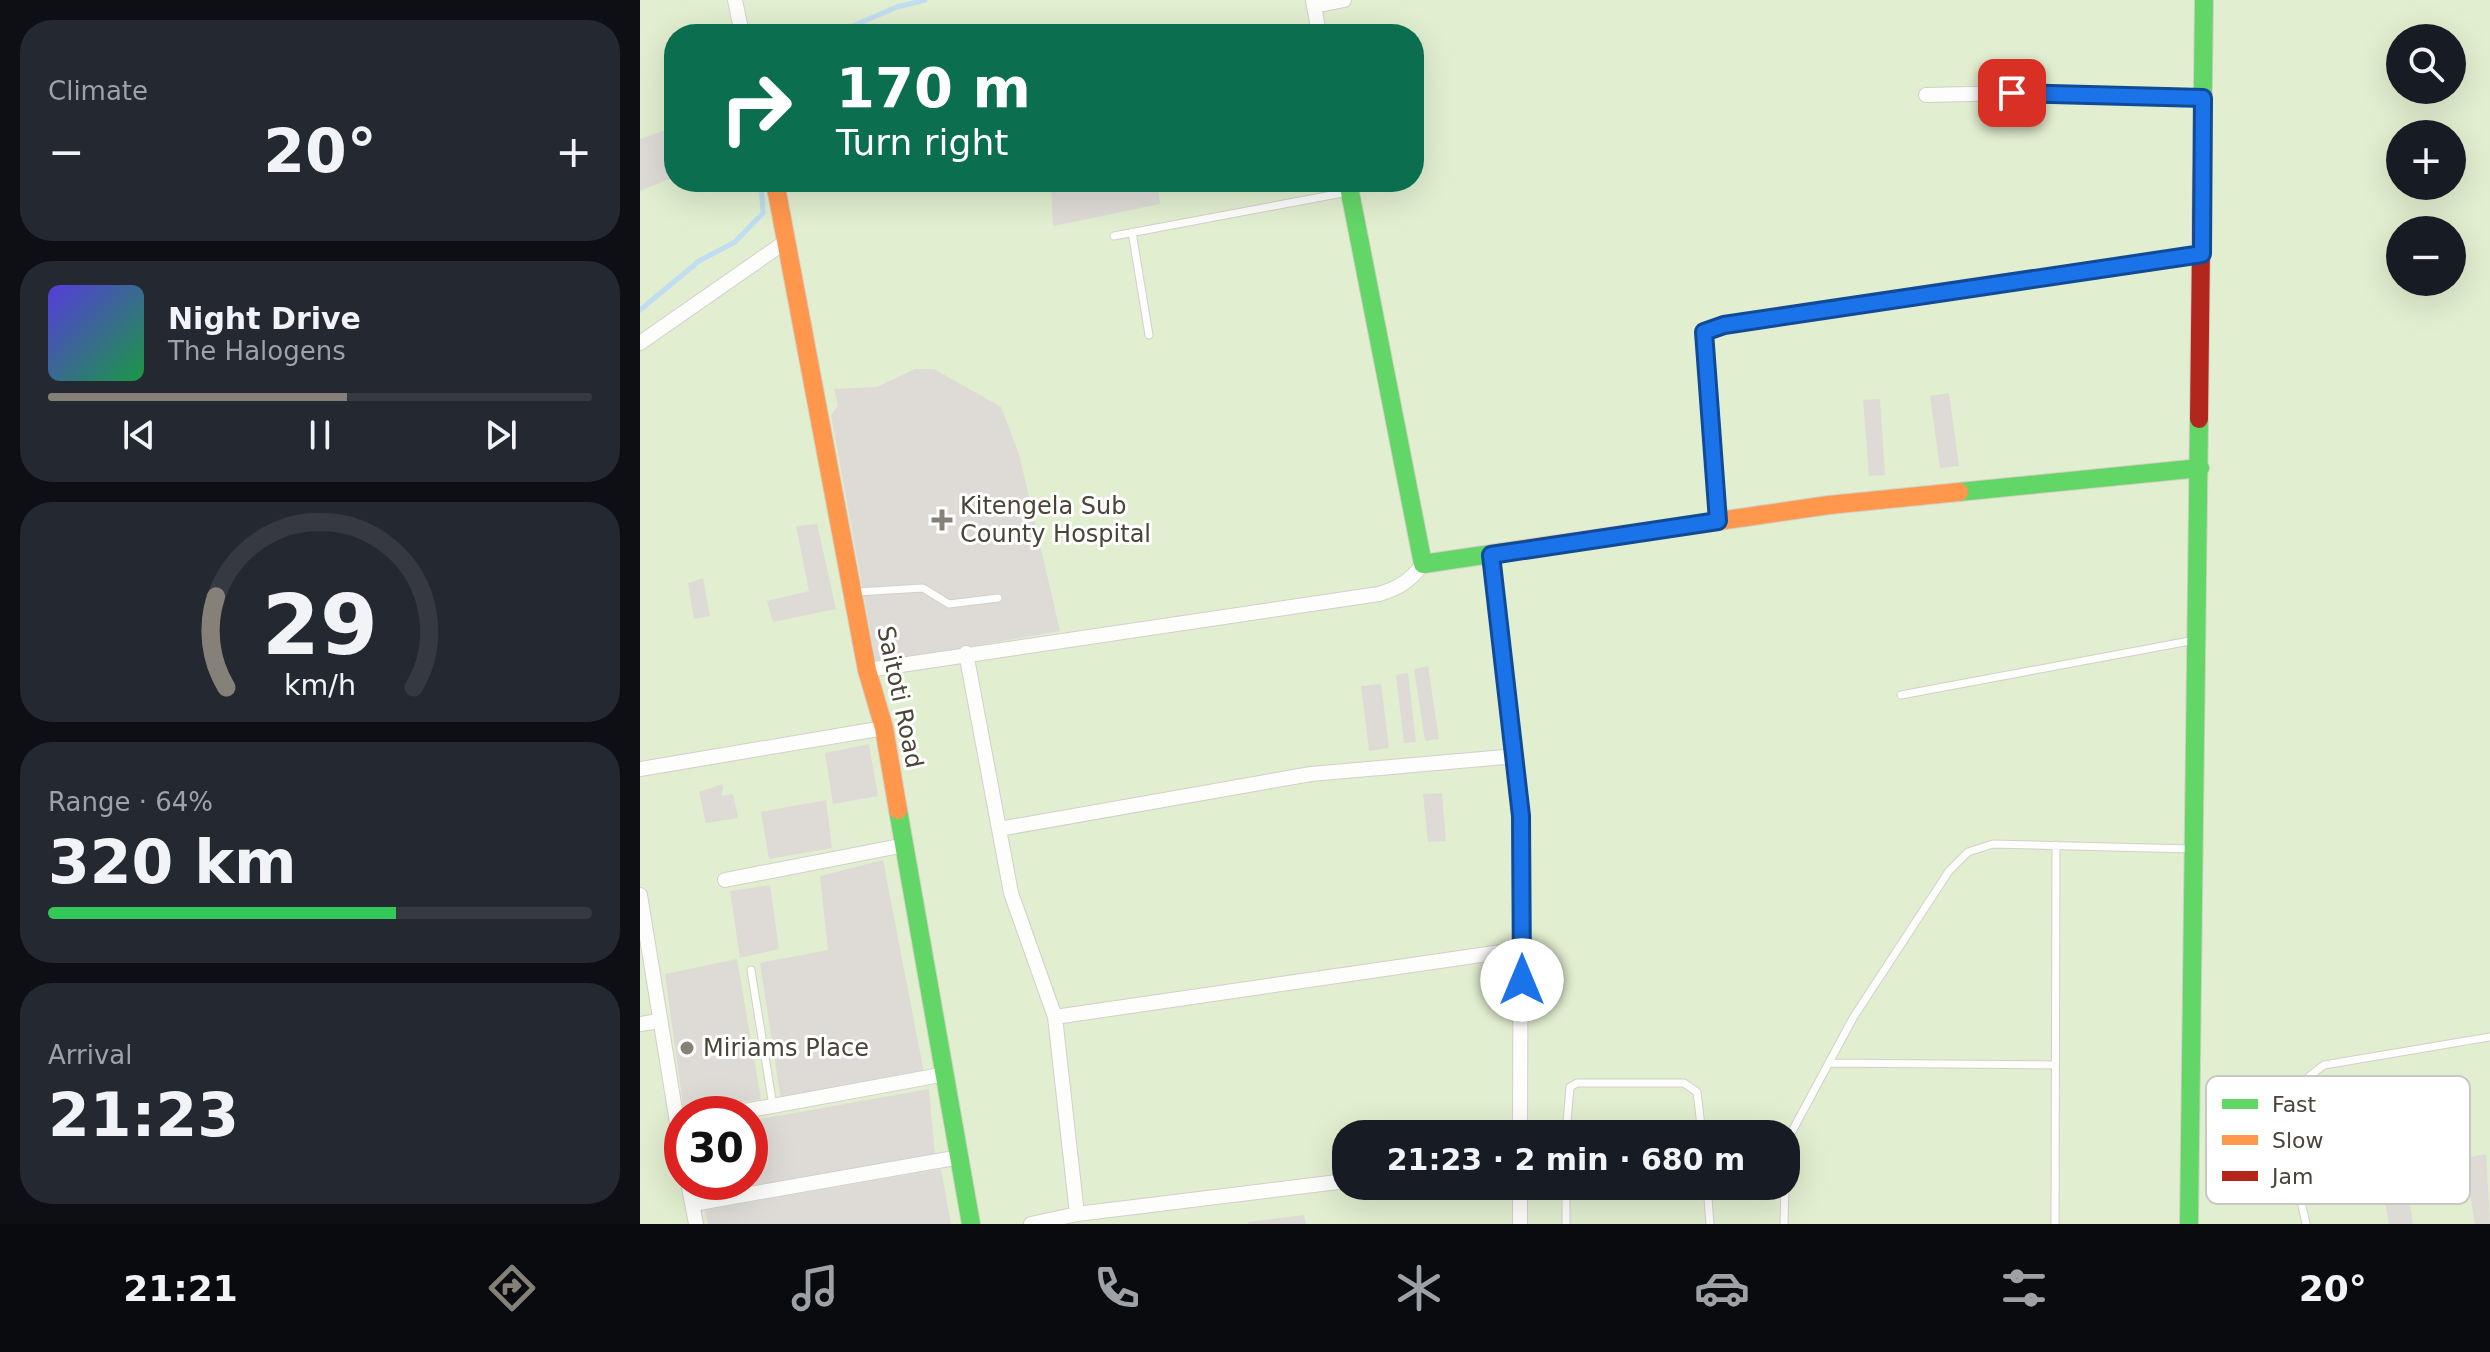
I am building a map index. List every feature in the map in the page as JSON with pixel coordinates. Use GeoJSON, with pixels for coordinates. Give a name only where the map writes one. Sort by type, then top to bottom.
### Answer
{"type":"FeatureCollection","features":[{"type":"Feature","properties":{"kind":"street"},"geometry":{"type":"LineString","coordinates":[[735,0],[740,24]]}},
{"type":"Feature","properties":{"kind":"street"},"geometry":{"type":"LineString","coordinates":[[1317,24],[1313,3],[1344,0]]}},
{"type":"Feature","properties":{"kind":"street"},"geometry":{"type":"LineString","coordinates":[[2189,1224],[2204,0]]}},
{"type":"Feature","properties":{"kind":"street"},"geometry":{"type":"LineString","coordinates":[[1926,95],[2012,93],[2203,98]]}},
{"type":"Feature","properties":{"kind":"street","name":"Saitoti Road"},"geometry":{"type":"LineString","coordinates":[[777,192],[867,670],[884,728],[971,1224]]}},
{"type":"Feature","properties":{"kind":"street"},"geometry":{"type":"LineString","coordinates":[[1350,192],[1423,564]]}},
{"type":"Feature","properties":{"kind":"street"},"geometry":{"type":"LineString","coordinates":[[640,343],[788,240]]}},
{"type":"Feature","properties":{"kind":"street"},"geometry":{"type":"LineString","coordinates":[[867,670],[1379,594],[1396,589],[1412,579],[1423,564],[1829,505],[2200,468]]}},
{"type":"Feature","properties":{"kind":"street"},"geometry":{"type":"LineString","coordinates":[[1491,555],[1521,816],[1520,1120]]}},
{"type":"Feature","properties":{"kind":"street"},"geometry":{"type":"LineString","coordinates":[[966,653],[1011,893],[1055,1017],[1077,1214]]}},
{"type":"Feature","properties":{"kind":"street"},"geometry":{"type":"LineString","coordinates":[[640,769],[884,728]]}},
{"type":"Feature","properties":{"kind":"street"},"geometry":{"type":"LineString","coordinates":[[999,829],[1311,774],[1516,756]]}},
{"type":"Feature","properties":{"kind":"street"},"geometry":{"type":"LineString","coordinates":[[725,880],[905,845]]}},
{"type":"Feature","properties":{"kind":"street"},"geometry":{"type":"LineString","coordinates":[[640,895],[674,1096]]}},
{"type":"Feature","properties":{"kind":"street"},"geometry":{"type":"LineString","coordinates":[[1055,1017],[1522,949]]}},
{"type":"Feature","properties":{"kind":"street"},"geometry":{"type":"LineString","coordinates":[[640,1024],[659,1021]]}},
{"type":"Feature","properties":{"kind":"street"},"geometry":{"type":"LineString","coordinates":[[768,1107],[946,1074]]}},
{"type":"Feature","properties":{"kind":"street"},"geometry":{"type":"LineString","coordinates":[[693,1204],[960,1157]]}},
{"type":"Feature","properties":{"kind":"street"},"geometry":{"type":"LineString","coordinates":[[1031,1224],[1077,1214],[1332,1183]]}},
{"type":"Feature","properties":{"kind":"street"},"geometry":{"type":"LineString","coordinates":[[692,1200],[696,1224]]}},
{"type":"Feature","properties":{"kind":"street"},"geometry":{"type":"LineString","coordinates":[[1520,1200],[1520,1224]]}},
{"type":"Feature","properties":{"kind":"lane"},"geometry":{"type":"LineString","coordinates":[[1114,236],[1325,192]]}},
{"type":"Feature","properties":{"kind":"lane"},"geometry":{"type":"LineString","coordinates":[[1132,232],[1149,335]]}},
{"type":"Feature","properties":{"kind":"lane"},"geometry":{"type":"LineString","coordinates":[[1718,521],[1704,332],[1724,325],[2202,254]]}},
{"type":"Feature","properties":{"kind":"lane"},"geometry":{"type":"LineString","coordinates":[[853,593],[923,588],[949,604],[998,598]]}},
{"type":"Feature","properties":{"kind":"lane"},"geometry":{"type":"LineString","coordinates":[[1901,695],[2197,640]]}},
{"type":"Feature","properties":{"kind":"lane"},"geometry":{"type":"LineString","coordinates":[[1798,1120],[1853,1018],[1949,871],[1968,852],[1993,844],[2193,849]]}},
{"type":"Feature","properties":{"kind":"lane"},"geometry":{"type":"LineString","coordinates":[[2055,1224],[2056,845]]}},
{"type":"Feature","properties":{"kind":"lane"},"geometry":{"type":"LineString","coordinates":[[751,970],[773,1106]]}},
{"type":"Feature","properties":{"kind":"lane"},"geometry":{"type":"LineString","coordinates":[[2309,1076],[2324,1065],[2490,1037]]}},
{"type":"Feature","properties":{"kind":"lane"},"geometry":{"type":"LineString","coordinates":[[1829,1063],[2055,1065]]}},
{"type":"Feature","properties":{"kind":"lane"},"geometry":{"type":"LineString","coordinates":[[1566,1120],[1566,1096],[1570,1087],[1577,1083],[1684,1083],[1697,1092],[1700,1120]]}},
{"type":"Feature","properties":{"kind":"lane"},"geometry":{"type":"LineString","coordinates":[[1566,1200],[1566,1224]]}},
{"type":"Feature","properties":{"kind":"lane"},"geometry":{"type":"LineString","coordinates":[[1708,1200],[1710,1224]]}},
{"type":"Feature","properties":{"kind":"lane"},"geometry":{"type":"LineString","coordinates":[[1784,1224],[1785,1200]]}},
{"type":"Feature","properties":{"kind":"lane"},"geometry":{"type":"LineString","coordinates":[[2302,1204],[2306,1224]]}},
{"type":"Feature","properties":{"kind":"green space"},"geometry":{"type":"Polygon","coordinates":[[[640,0],[2490,0],[2490,1224],[640,1224],[640,0]]]}},
{"type":"Feature","properties":{"kind":"building"},"geometry":{"type":"Polygon","coordinates":[[[664,131],[664,181],[640,191],[640,139],[664,131]]]}},
{"type":"Feature","properties":{"kind":"building"},"geometry":{"type":"Polygon","coordinates":[[[1051,192],[1158,192],[1160,204],[1053,226],[1051,192]]]}},
{"type":"Feature","properties":{"kind":"building","name":"Kitengela Sub County Hospital"},"geometry":{"type":"Polygon","coordinates":[[[915,369],[934,369],[1001,407],[1019,454],[1060,631],[876,663],[831,415],[838,406],[834,389],[877,387],[915,369]]]}},
{"type":"Feature","properties":{"kind":"building"},"geometry":{"type":"Polygon","coordinates":[[[1949,393],[1959,466],[1940,468],[1930,396],[1949,393]]]}},
{"type":"Feature","properties":{"kind":"building"},"geometry":{"type":"Polygon","coordinates":[[[1880,399],[1885,475],[1869,476],[1863,400],[1880,399]]]}},
{"type":"Feature","properties":{"kind":"building"},"geometry":{"type":"Polygon","coordinates":[[[817,524],[836,609],[773,622],[767,601],[809,591],[796,526],[817,524]]]}},
{"type":"Feature","properties":{"kind":"building"},"geometry":{"type":"Polygon","coordinates":[[[703,578],[710,616],[694,619],[688,583],[703,578]]]}},
{"type":"Feature","properties":{"kind":"building"},"geometry":{"type":"Polygon","coordinates":[[[1428,666],[1439,739],[1425,741],[1414,669],[1428,666]]]}},
{"type":"Feature","properties":{"kind":"building"},"geometry":{"type":"Polygon","coordinates":[[[1408,673],[1416,742],[1404,743],[1396,675],[1408,673]]]}},
{"type":"Feature","properties":{"kind":"building"},"geometry":{"type":"Polygon","coordinates":[[[1381,684],[1389,748],[1369,751],[1361,686],[1381,684]]]}},
{"type":"Feature","properties":{"kind":"building"},"geometry":{"type":"Polygon","coordinates":[[[869,744],[878,796],[833,804],[825,753],[869,744]]]}},
{"type":"Feature","properties":{"kind":"building"},"geometry":{"type":"Polygon","coordinates":[[[723,784],[722,796],[733,794],[738,818],[706,823],[699,792],[723,784]]]}},
{"type":"Feature","properties":{"kind":"building"},"geometry":{"type":"Polygon","coordinates":[[[1442,793],[1446,841],[1428,842],[1423,794],[1442,793]]]}},
{"type":"Feature","properties":{"kind":"building"},"geometry":{"type":"Polygon","coordinates":[[[826,800],[832,848],[769,859],[761,812],[826,800]]]}},
{"type":"Feature","properties":{"kind":"building"},"geometry":{"type":"Polygon","coordinates":[[[883,860],[924,1073],[781,1100],[760,963],[828,950],[820,876],[883,860]]]}},
{"type":"Feature","properties":{"kind":"building"},"geometry":{"type":"Polygon","coordinates":[[[770,885],[779,949],[740,958],[730,891],[770,885]]]}},
{"type":"Feature","properties":{"kind":"building"},"geometry":{"type":"Polygon","coordinates":[[[737,959],[760,1096],[682,1096],[665,974],[737,959]]]}},
{"type":"Feature","properties":{"kind":"building"},"geometry":{"type":"Polygon","coordinates":[[[929,1089],[935,1155],[768,1187],[768,1118],[929,1089]]]}},
{"type":"Feature","properties":{"kind":"building"},"geometry":{"type":"Polygon","coordinates":[[[2486,1154],[2490,1224],[2475,1224],[2470,1194],[2470,1157],[2486,1154]]]}},
{"type":"Feature","properties":{"kind":"building"},"geometry":{"type":"Polygon","coordinates":[[[941,1169],[951,1224],[708,1224],[705,1210],[941,1169]]]}},
{"type":"Feature","properties":{"kind":"building"},"geometry":{"type":"Polygon","coordinates":[[[2386,1204],[2410,1204],[2413,1224],[2389,1224],[2386,1204]]]}},
{"type":"Feature","properties":{"kind":"building"},"geometry":{"type":"Polygon","coordinates":[[[1304,1215],[1306,1224],[1248,1224],[1248,1222],[1304,1215]]]}},
{"type":"Feature","properties":{"kind":"waterway"},"geometry":{"type":"LineString","coordinates":[[857,24],[897,7],[925,0]]}},
{"type":"Feature","properties":{"kind":"waterway"},"geometry":{"type":"LineString","coordinates":[[640,310],[699,261],[735,242],[763,213],[762,192]]}},
{"type":"Feature","properties":{"kind":"traffic: fast"},"geometry":{"type":"LineString","coordinates":[[2202,158],[2204,0]]}},
{"type":"Feature","properties":{"kind":"traffic: fast"},"geometry":{"type":"LineString","coordinates":[[1350,192],[1423,564],[1518,550]]}},
{"type":"Feature","properties":{"kind":"traffic: fast"},"geometry":{"type":"LineString","coordinates":[[2189,1224],[2199,419]]}},
{"type":"Feature","properties":{"kind":"traffic: fast"},"geometry":{"type":"LineString","coordinates":[[1959,492],[2200,468]]}},
{"type":"Feature","properties":{"kind":"traffic: fast"},"geometry":{"type":"LineString","coordinates":[[898,810],[971,1224]]}},
{"type":"Feature","properties":{"kind":"traffic: slow"},"geometry":{"type":"LineString","coordinates":[[777,192],[867,670],[884,728],[898,810]]}},
{"type":"Feature","properties":{"kind":"traffic: slow"},"geometry":{"type":"LineString","coordinates":[[1518,550],[1829,505],[1959,492]]}},
{"type":"Feature","properties":{"kind":"traffic: jam"},"geometry":{"type":"LineString","coordinates":[[2199,419],[2202,158]]}},
{"type":"Feature","properties":{"kind":"place","name":"Kitengela Sub County Hospital"},"geometry":{"type":"Point","coordinates":[942,520]}},
{"type":"Feature","properties":{"kind":"place","name":"Miriams Place"},"geometry":{"type":"Point","coordinates":[687,1048]}},
{"type":"Feature","properties":{"kind":"route"},"geometry":{"type":"LineString","coordinates":[[1522,980],[1521,816],[1491,555],[1718,521],[1704,332],[1724,325],[2202,254],[2203,98],[2012,93]]}}]}
